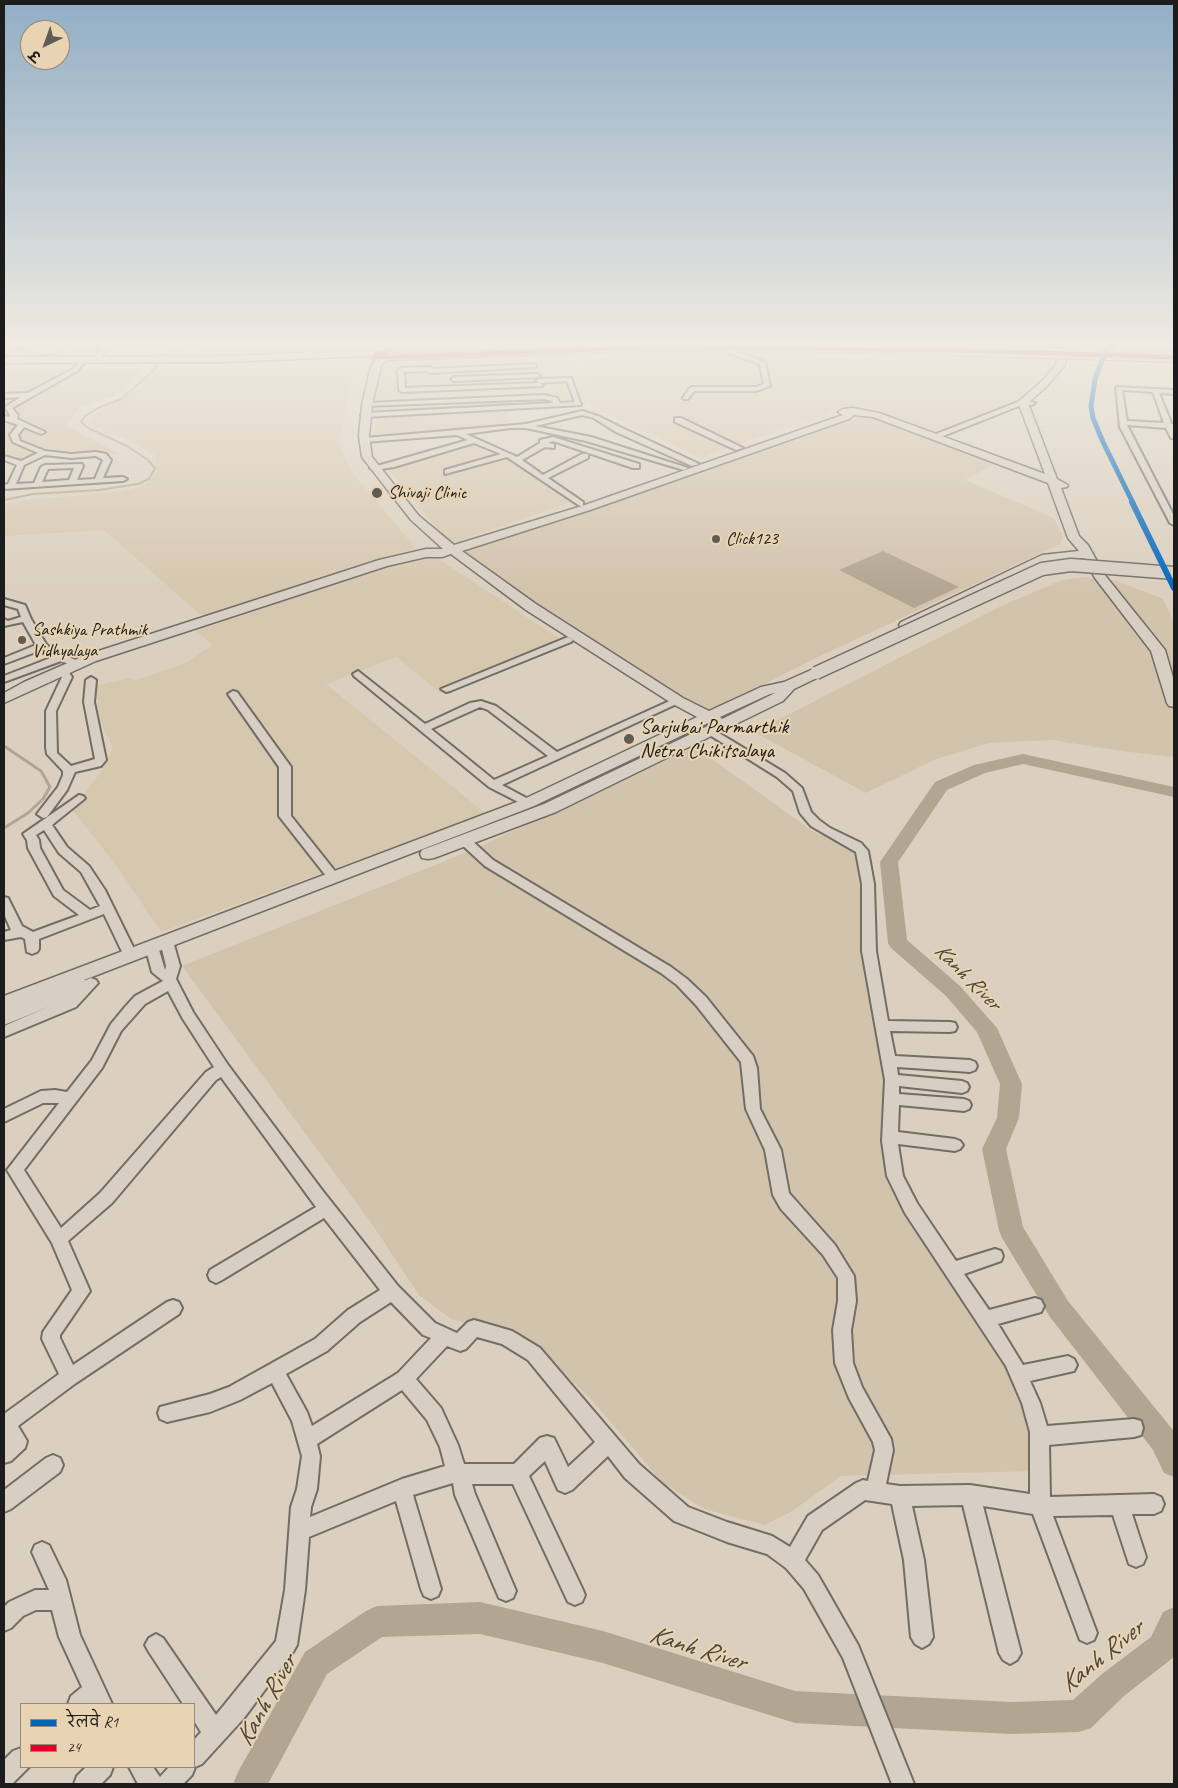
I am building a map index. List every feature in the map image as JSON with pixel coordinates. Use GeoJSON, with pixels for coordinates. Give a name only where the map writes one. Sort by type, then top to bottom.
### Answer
{"type":"FeatureCollection","features":[{"type":"Feature","properties":{"kind":"street"},"geometry":{"type":"LineString","coordinates":[[7,436],[15,432],[21,425]]}},
{"type":"Feature","properties":{"kind":"street"},"geometry":{"type":"LineString","coordinates":[[25,425],[41,432]]}},
{"type":"Feature","properties":{"kind":"street"},"geometry":{"type":"LineString","coordinates":[[357,425],[355,438],[363,446],[374,468],[440,550],[531,606],[674,703]]}},
{"type":"Feature","properties":{"kind":"street"},"geometry":{"type":"LineString","coordinates":[[365,425],[363,446],[359,458],[370,474],[440,550],[568,640],[709,723],[781,774],[798,790],[806,814],[815,823],[826,831],[857,846],[862,851],[868,884],[869,951],[892,1080],[890,1138],[895,1176],[905,1198],[986,1319],[1019,1374],[1037,1419],[1040,1507],[1087,1633]]}},
{"type":"Feature","properties":{"kind":"street"},"geometry":{"type":"LineString","coordinates":[[610,425],[695,464]]}},
{"type":"Feature","properties":{"kind":"street"},"geometry":{"type":"LineString","coordinates":[[690,425],[739,448]]}},
{"type":"Feature","properties":{"kind":"street"},"geometry":{"type":"LineString","coordinates":[[440,550],[580,504],[801,425]]}},
{"type":"Feature","properties":{"kind":"street"},"geometry":{"type":"LineString","coordinates":[[4,679],[62,663],[77,664],[383,563],[440,550],[595,505],[822,425]]}},
{"type":"Feature","properties":{"kind":"street"},"geometry":{"type":"LineString","coordinates":[[905,425],[1059,484]]}},
{"type":"Feature","properties":{"kind":"street"},"geometry":{"type":"LineString","coordinates":[[935,436],[964,425]]}},
{"type":"Feature","properties":{"kind":"street"},"geometry":{"type":"LineString","coordinates":[[1037,425],[1059,484],[1074,538],[1084,550],[1098,575],[1158,650],[1174,703]]}},
{"type":"Feature","properties":{"kind":"street"},"geometry":{"type":"LineString","coordinates":[[1124,425],[1136,454],[1174,523]]}},
{"type":"Feature","properties":{"kind":"street"},"geometry":{"type":"LineString","coordinates":[[363,446],[510,426],[526,426],[594,440],[684,468]]}},
{"type":"Feature","properties":{"kind":"street"},"geometry":{"type":"LineString","coordinates":[[1171,426],[1174,436]]}},
{"type":"Feature","properties":{"kind":"street"},"geometry":{"type":"LineString","coordinates":[[609,432],[616,429]]}},
{"type":"Feature","properties":{"kind":"street"},"geometry":{"type":"LineString","coordinates":[[15,432],[14,435],[17,442],[44,453],[71,456],[96,454],[104,456],[107,460],[98,481]]}},
{"type":"Feature","properties":{"kind":"street"},"geometry":{"type":"LineString","coordinates":[[457,433],[508,454],[580,504]]}},
{"type":"Feature","properties":{"kind":"street"},"geometry":{"type":"LineString","coordinates":[[594,440],[602,436]]}},
{"type":"Feature","properties":{"kind":"street"},"geometry":{"type":"LineString","coordinates":[[517,460],[544,444],[543,442],[551,439],[636,466]]}},
{"type":"Feature","properties":{"kind":"street"},"geometry":{"type":"LineString","coordinates":[[374,468],[394,465],[475,440]]}},
{"type":"Feature","properties":{"kind":"street"},"geometry":{"type":"LineString","coordinates":[[542,478],[584,456],[544,444]]}},
{"type":"Feature","properties":{"kind":"street"},"geometry":{"type":"LineString","coordinates":[[7,486],[18,472],[21,464],[44,453]]}},
{"type":"Feature","properties":{"kind":"street"},"geometry":{"type":"LineString","coordinates":[[448,472],[508,454]]}},
{"type":"Feature","properties":{"kind":"street"},"geometry":{"type":"LineString","coordinates":[[4,458],[21,464]]}},
{"type":"Feature","properties":{"kind":"street"},"geometry":{"type":"LineString","coordinates":[[37,484],[45,467],[79,466],[72,483]]}},
{"type":"Feature","properties":{"kind":"street"},"geometry":{"type":"LineString","coordinates":[[4,473],[18,472]]}},
{"type":"Feature","properties":{"kind":"street"},"geometry":{"type":"LineString","coordinates":[[7,486],[123,479]]}},
{"type":"Feature","properties":{"kind":"street"},"geometry":{"type":"LineString","coordinates":[[4,1003],[130,956],[161,949],[465,841],[550,808],[709,723],[766,690],[1046,558],[1084,550]]}},
{"type":"Feature","properties":{"kind":"street"},"geometry":{"type":"LineString","coordinates":[[766,690],[788,686],[1042,569],[1071,565],[1174,573]]}},
{"type":"Feature","properties":{"kind":"street"},"geometry":{"type":"LineString","coordinates":[[4,602],[22,607],[26,620],[42,646],[62,663],[67,678],[51,711],[51,747],[52,754],[69,770]]}},
{"type":"Feature","properties":{"kind":"street"},"geometry":{"type":"LineString","coordinates":[[4,622],[6,624],[26,620]]}},
{"type":"Feature","properties":{"kind":"street"},"geometry":{"type":"LineString","coordinates":[[446,689],[568,640]]}},
{"type":"Feature","properties":{"kind":"street"},"geometry":{"type":"LineString","coordinates":[[4,661],[42,646]]}},
{"type":"Feature","properties":{"kind":"street"},"geometry":{"type":"LineString","coordinates":[[4,698],[62,663]]}},
{"type":"Feature","properties":{"kind":"street"},"geometry":{"type":"LineString","coordinates":[[358,674],[493,784],[528,803]]}},
{"type":"Feature","properties":{"kind":"street"},"geometry":{"type":"LineString","coordinates":[[69,770],[97,764],[101,760],[89,702],[91,680]]}},
{"type":"Feature","properties":{"kind":"street"},"geometry":{"type":"LineString","coordinates":[[4,1018],[91,982],[161,949],[334,878],[528,803],[709,723],[778,698],[788,686]]}},
{"type":"Feature","properties":{"kind":"street"},"geometry":{"type":"LineString","coordinates":[[233,694],[285,767],[285,816],[334,878]]}},
{"type":"Feature","properties":{"kind":"street"},"geometry":{"type":"LineString","coordinates":[[493,784],[674,703]]}},
{"type":"Feature","properties":{"kind":"street"},"geometry":{"type":"LineString","coordinates":[[424,728],[474,705],[481,704],[492,708],[555,756]]}},
{"type":"Feature","properties":{"kind":"street"},"geometry":{"type":"LineString","coordinates":[[45,819],[68,779],[69,770]]}},
{"type":"Feature","properties":{"kind":"street"},"geometry":{"type":"LineString","coordinates":[[79,798],[45,819],[28,834],[33,840],[34,848],[58,893],[88,915]]}},
{"type":"Feature","properties":{"kind":"street"},"geometry":{"type":"LineString","coordinates":[[45,819],[63,850],[85,869],[99,890],[106,909],[130,956]]}},
{"type":"Feature","properties":{"kind":"street"},"geometry":{"type":"LineString","coordinates":[[465,841],[495,867],[658,965],[682,982],[701,1001],[748,1060],[751,1099],[773,1150],[781,1195],[829,1250],[846,1276],[847,1301],[842,1330],[844,1363],[855,1392],[882,1440],[884,1450],[875,1491]]}},
{"type":"Feature","properties":{"kind":"street"},"geometry":{"type":"LineString","coordinates":[[4,901],[17,928],[29,939]]}},
{"type":"Feature","properties":{"kind":"street"},"geometry":{"type":"LineString","coordinates":[[4,936],[29,939],[106,909]]}},
{"type":"Feature","properties":{"kind":"street"},"geometry":{"type":"LineString","coordinates":[[161,949],[159,972],[170,981],[188,1015],[224,1069],[392,1292],[429,1329],[460,1343],[474,1328],[506,1337],[534,1354],[632,1471],[681,1514],[727,1532],[772,1546],[793,1561],[811,1582],[851,1652],[902,1784]]}},
{"type":"Feature","properties":{"kind":"street"},"geometry":{"type":"LineString","coordinates":[[70,1376],[51,1339],[52,1332],[81,1291],[59,1239],[10,1170],[71,1099],[97,1064],[116,1028],[130,1011],[140,1000],[170,981]]}},
{"type":"Feature","properties":{"kind":"street"},"geometry":{"type":"LineString","coordinates":[[4,1032],[71,1003],[91,982]]}},
{"type":"Feature","properties":{"kind":"street"},"geometry":{"type":"LineString","coordinates":[[883,1026],[950,1027]]}},
{"type":"Feature","properties":{"kind":"street"},"geometry":{"type":"LineString","coordinates":[[889,1062],[970,1066]]}},
{"type":"Feature","properties":{"kind":"street"},"geometry":{"type":"LineString","coordinates":[[59,1239],[106,1198],[211,1076],[224,1069]]}},
{"type":"Feature","properties":{"kind":"street"},"geometry":{"type":"LineString","coordinates":[[892,1080],[962,1086]]}},
{"type":"Feature","properties":{"kind":"street"},"geometry":{"type":"LineString","coordinates":[[4,1116],[42,1097],[55,1096],[71,1099]]}},
{"type":"Feature","properties":{"kind":"street"},"geometry":{"type":"LineString","coordinates":[[892,1099],[964,1105]]}},
{"type":"Feature","properties":{"kind":"street"},"geometry":{"type":"LineString","coordinates":[[890,1138],[955,1145]]}},
{"type":"Feature","properties":{"kind":"street"},"geometry":{"type":"LineString","coordinates":[[216,1275],[327,1208]]}},
{"type":"Feature","properties":{"kind":"street"},"geometry":{"type":"LineString","coordinates":[[953,1270],[995,1256]]}},
{"type":"Feature","properties":{"kind":"street"},"geometry":{"type":"LineString","coordinates":[[167,1413],[210,1403],[234,1394],[275,1372],[321,1345],[354,1316],[392,1292]]}},
{"type":"Feature","properties":{"kind":"street"},"geometry":{"type":"LineString","coordinates":[[986,1319],[1036,1306]]}},
{"type":"Feature","properties":{"kind":"street"},"geometry":{"type":"LineString","coordinates":[[4,1454],[18,1441],[4,1425],[70,1376],[173,1308]]}},
{"type":"Feature","properties":{"kind":"street"},"geometry":{"type":"LineString","coordinates":[[306,1440],[404,1379],[445,1336]]}},
{"type":"Feature","properties":{"kind":"street"},"geometry":{"type":"LineString","coordinates":[[1019,1374],[1068,1365]]}},
{"type":"Feature","properties":{"kind":"street"},"geometry":{"type":"LineString","coordinates":[[195,1755],[236,1710],[286,1645],[295,1590],[301,1507],[307,1489],[311,1456],[300,1418],[275,1372]]}},
{"type":"Feature","properties":{"kind":"street"},"geometry":{"type":"LineString","coordinates":[[404,1379],[434,1414],[449,1445],[465,1495],[506,1591]]}},
{"type":"Feature","properties":{"kind":"street"},"geometry":{"type":"LineString","coordinates":[[1039,1436],[1134,1428]]}},
{"type":"Feature","properties":{"kind":"street"},"geometry":{"type":"LineString","coordinates":[[299,1531],[402,1489],[458,1473],[518,1474],[547,1445],[565,1484],[608,1443]]}},
{"type":"Feature","properties":{"kind":"street"},"geometry":{"type":"LineString","coordinates":[[4,1502],[53,1465]]}},
{"type":"Feature","properties":{"kind":"street"},"geometry":{"type":"LineString","coordinates":[[518,1474],[575,1595]]}},
{"type":"Feature","properties":{"kind":"street"},"geometry":{"type":"LineString","coordinates":[[402,1489],[431,1589]]}},
{"type":"Feature","properties":{"kind":"street"},"geometry":{"type":"LineString","coordinates":[[793,1561],[815,1523],[863,1490],[900,1496],[970,1495],[1025,1502],[1040,1507],[1154,1504]]}},
{"type":"Feature","properties":{"kind":"street"},"geometry":{"type":"LineString","coordinates":[[970,1495],[1010,1653]]}},
{"type":"Feature","properties":{"kind":"street"},"geometry":{"type":"LineString","coordinates":[[900,1496],[914,1560],[922,1637]]}},
{"type":"Feature","properties":{"kind":"street"},"geometry":{"type":"LineString","coordinates":[[1118,1504],[1136,1557]]}},
{"type":"Feature","properties":{"kind":"street"},"geometry":{"type":"LineString","coordinates":[[42,1552],[59,1587],[60,1600],[70,1637],[91,1699]]}},
{"type":"Feature","properties":{"kind":"street"},"geometry":{"type":"LineString","coordinates":[[4,1621],[16,1609],[35,1600],[60,1600]]}},
{"type":"Feature","properties":{"kind":"street"},"geometry":{"type":"LineString","coordinates":[[156,1645],[195,1703]]}},
{"type":"Feature","properties":{"kind":"street"},"geometry":{"type":"LineString","coordinates":[[195,1703],[215,1733]]}},
{"type":"Feature","properties":{"kind":"street"},"geometry":{"type":"LineString","coordinates":[[4,1776],[20,1760]]}},
{"type":"Feature","properties":{"kind":"street"},"geometry":{"type":"LineString","coordinates":[[85,1784],[101,1768]]}},
{"type":"Feature","properties":{"kind":"street"},"geometry":{"type":"LineString","coordinates":[[141,1768],[151,1784]]}},
{"type":"Feature","properties":{"kind":"street"},"geometry":{"type":"LineString","coordinates":[[168,1784],[183,1768]]}},
{"type":"Feature","properties":{"kind":"shaded area"},"geometry":{"type":"Polygon","coordinates":[[[4,425],[67,425],[119,454],[4,461],[4,425]]]}},
{"type":"Feature","properties":{"kind":"shaded area"},"geometry":{"type":"Polygon","coordinates":[[[92,425],[342,425],[339,444],[351,471],[416,548],[203,617],[104,530],[4,536],[4,505],[26,500],[120,492],[145,485],[157,472],[155,455],[123,437],[92,425]]]}},
{"type":"Feature","properties":{"kind":"shaded area"},"geometry":{"type":"Polygon","coordinates":[[[376,425],[497,425],[463,433],[375,438],[376,425]]]}},
{"type":"Feature","properties":{"kind":"shaded area"},"geometry":{"type":"Polygon","coordinates":[[[632,425],[793,425],[700,458],[632,425]]]}},
{"type":"Feature","properties":{"kind":"shaded area"},"geometry":{"type":"Polygon","coordinates":[[[834,425],[897,425],[994,464],[965,480],[1054,518],[1063,537],[1060,544],[816,658],[708,713],[455,552],[834,425]]]}},
{"type":"Feature","properties":{"kind":"shaded area"},"geometry":{"type":"Polygon","coordinates":[[[918,425],[955,425],[936,433],[918,425]]]}},
{"type":"Feature","properties":{"kind":"shaded area"},"geometry":{"type":"Polygon","coordinates":[[[474,443],[514,461],[571,502],[450,544],[388,469],[474,443]]]}},
{"type":"Feature","properties":{"kind":"shaded area"},"geometry":{"type":"Polygon","coordinates":[[[883,551],[959,587],[914,608],[839,570],[883,551]]]}},
{"type":"Feature","properties":{"kind":"shaded area"},"geometry":{"type":"Polygon","coordinates":[[[423,555],[437,558],[560,639],[436,690],[397,657],[326,684],[485,813],[161,932],[118,868],[72,809],[101,772],[113,748],[98,717],[98,699],[94,686],[130,678],[134,681],[185,663],[213,645],[196,631],[423,555]]]}},
{"type":"Feature","properties":{"kind":"shaded area"},"geometry":{"type":"Polygon","coordinates":[[[1084,577],[1117,581],[1163,599],[1174,622],[1174,757],[1052,740],[989,743],[936,759],[866,793],[754,732],[997,608],[1062,580],[1084,577]]]}},
{"type":"Feature","properties":{"kind":"shaded area"},"geometry":{"type":"Polygon","coordinates":[[[695,747],[814,832],[821,835],[830,834],[857,843],[882,1012],[893,1158],[913,1200],[1023,1369],[1035,1471],[841,1476],[791,1512],[765,1525],[704,1509],[663,1483],[590,1398],[546,1357],[504,1334],[451,1319],[419,1295],[372,1224],[182,966],[465,853],[695,747]]]}},
{"type":"Feature","properties":{"kind":"waterway"},"geometry":{"type":"LineString","coordinates":[[4,500],[33,494],[99,490],[138,484],[149,479],[155,468],[148,460],[127,446],[85,425]]}},
{"type":"Feature","properties":{"kind":"waterway"},"geometry":{"type":"LineString","coordinates":[[4,746],[41,771],[50,787],[43,799],[28,813],[4,828]]}},
{"type":"Feature","properties":{"kind":"waterway","name":"Kanh River"},"geometry":{"type":"LineString","coordinates":[[1174,792],[1023,759],[980,769],[941,786],[889,862],[898,943],[953,991],[986,1028],[1011,1084],[1008,1118],[994,1149],[1011,1230],[1059,1309],[1163,1440],[1174,1463]]}},
{"type":"Feature","properties":{"kind":"waterway","name":"Kanh River"},"geometry":{"type":"LineString","coordinates":[[250,1784],[316,1663],[377,1622],[480,1618],[603,1647],[795,1707],[1011,1718],[1079,1716],[1113,1685],[1162,1648],[1174,1623]]}},
{"type":"Feature","properties":{"kind":"rail line","name":"R1"},"geometry":{"type":"LineString","coordinates":[[1096,425],[1174,588]]}},
{"type":"Feature","properties":{"kind":"place","name":"Shivaji Clinic"},"geometry":{"type":"Point","coordinates":[377,493]}},
{"type":"Feature","properties":{"kind":"place","name":"Click123"},"geometry":{"type":"Point","coordinates":[716,539]}},
{"type":"Feature","properties":{"kind":"place","name":"Sashkiya Prathmik Vidhyalaya"},"geometry":{"type":"Point","coordinates":[22,640]}},
{"type":"Feature","properties":{"kind":"place","name":"Sarjubai Parmarthik Netra Chikitsalaya"},"geometry":{"type":"Point","coordinates":[629,739]}}]}
